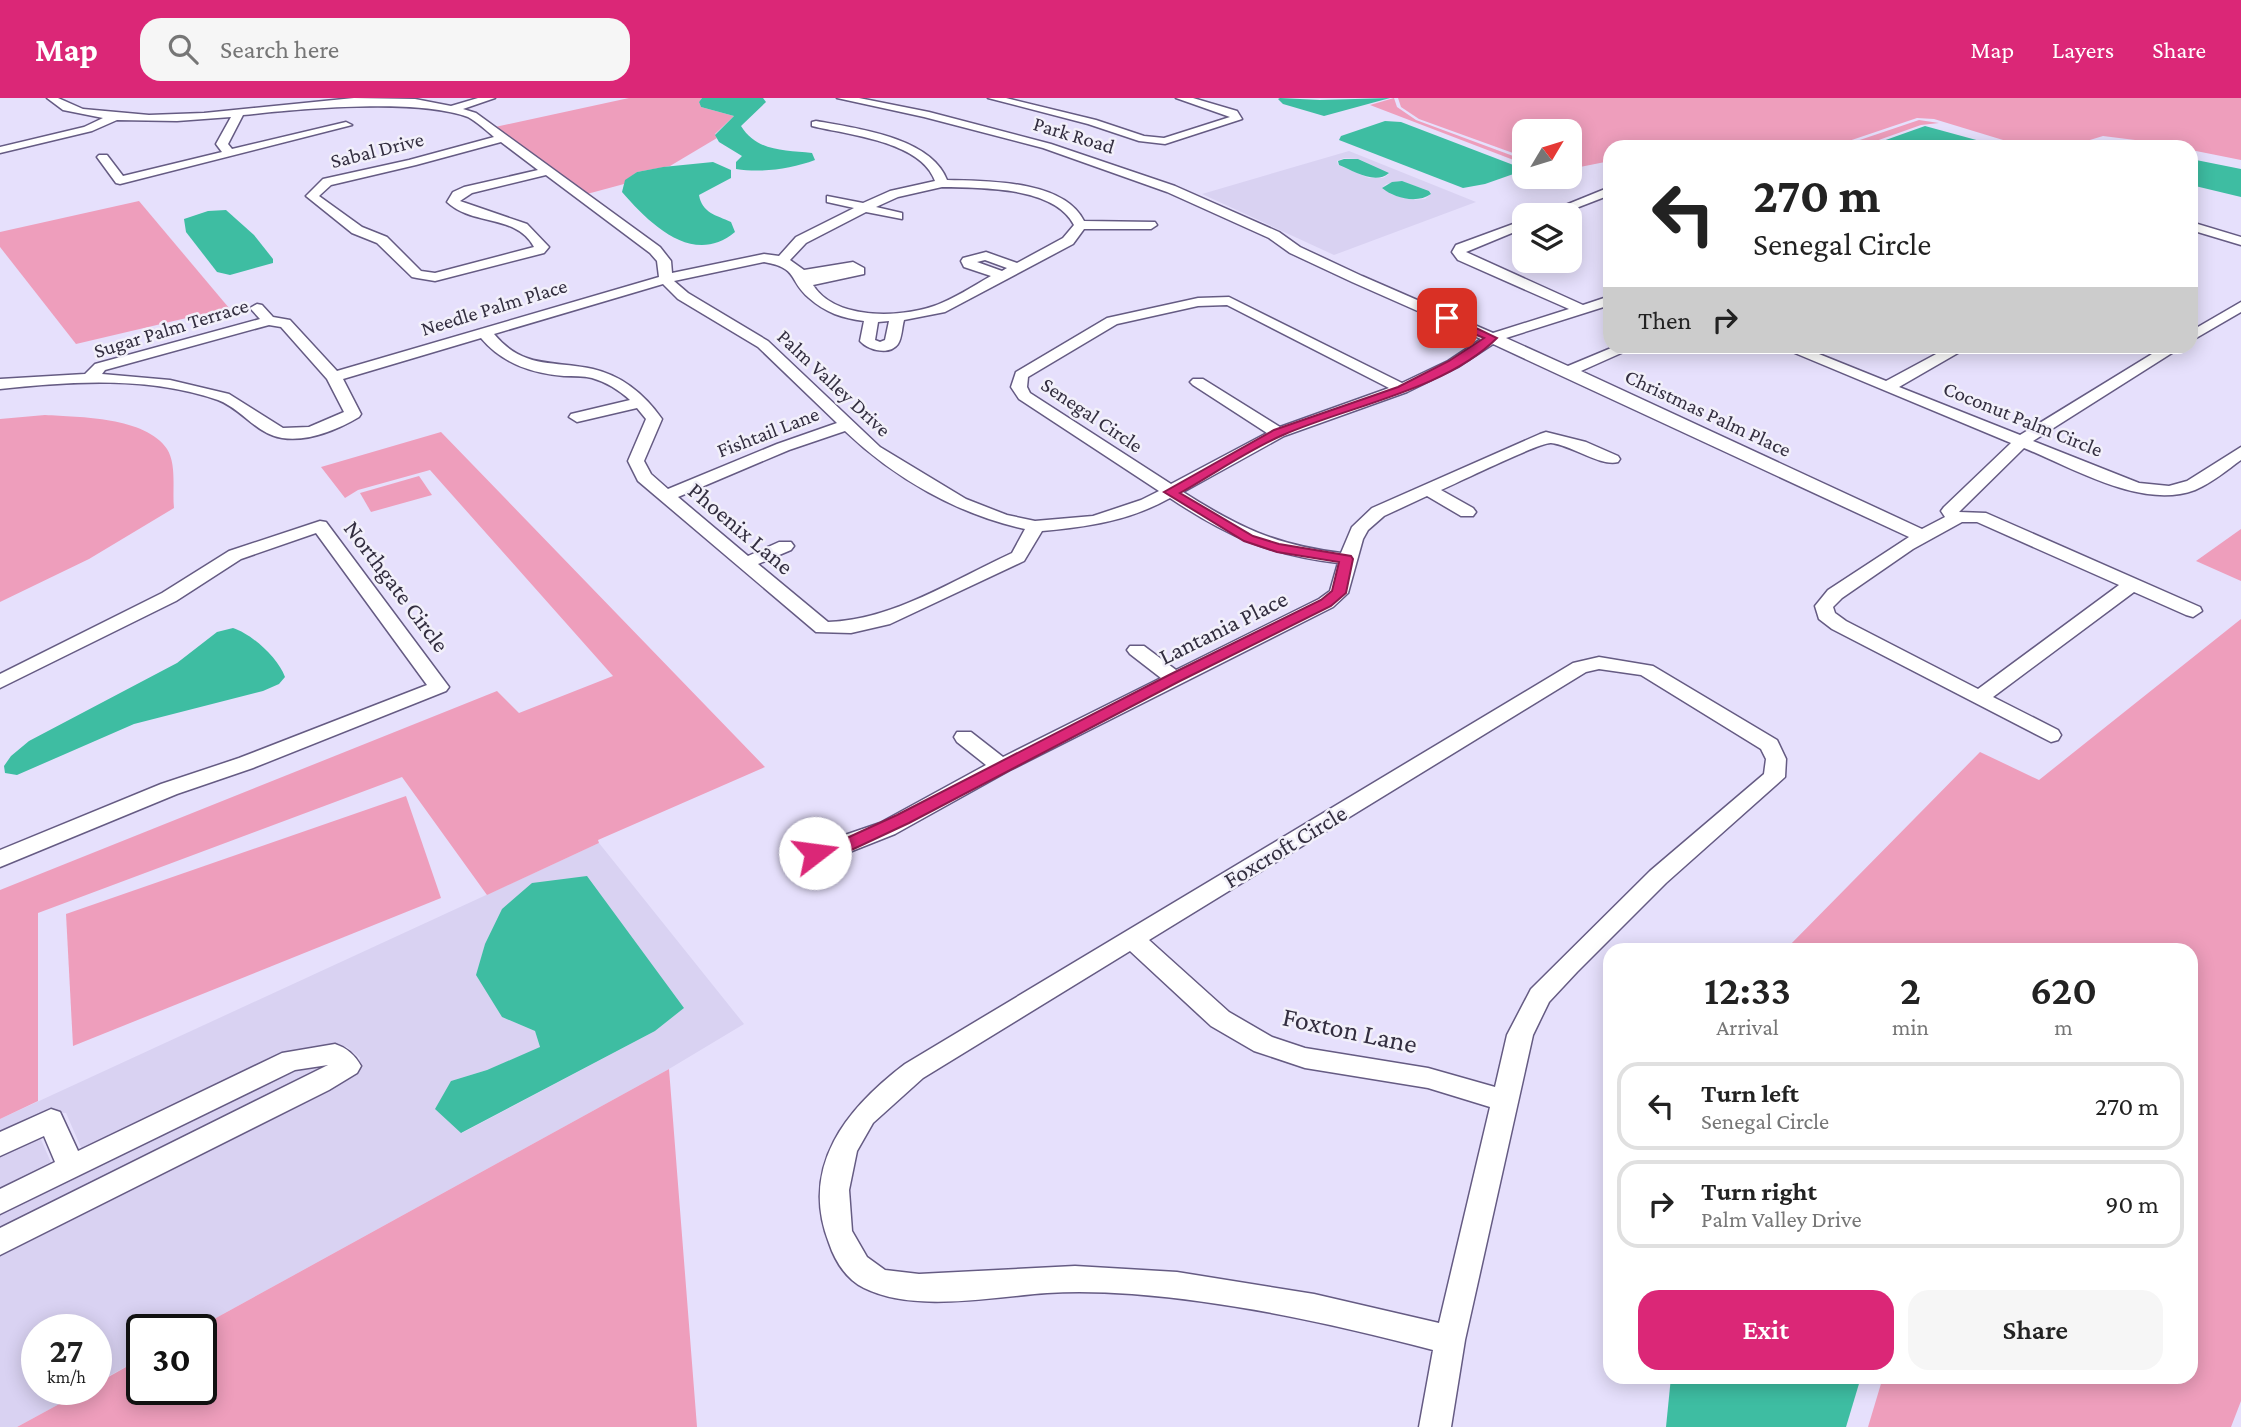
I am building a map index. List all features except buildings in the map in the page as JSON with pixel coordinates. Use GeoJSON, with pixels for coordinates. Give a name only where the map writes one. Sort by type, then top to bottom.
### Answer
{"type":"FeatureCollection","features":[{"type":"Feature","properties":{"kind":"street","name":"Palm Valley Drive"},"geometry":{"type":"LineString","coordinates":[[52,98],[65,109],[115,117],[159,118],[363,99],[404,99],[456,107],[654,250],[664,261],[666,278],[683,296],[763,344],[874,450],[960,503],[1002,519],[1035,526],[1095,521],[1147,504],[1278,433],[1402,389],[1453,364],[1492,338],[1603,302]]}},
{"type":"Feature","properties":{"kind":"street"},"geometry":{"type":"LineString","coordinates":[[73,98],[84,112]]}},
{"type":"Feature","properties":{"kind":"street"},"geometry":{"type":"LineString","coordinates":[[456,107],[490,98]]}},
{"type":"Feature","properties":{"kind":"street","name":"Park Road"},"geometry":{"type":"LineString","coordinates":[[848,98],[958,122],[1059,149],[1135,175],[1246,223]]}},
{"type":"Feature","properties":{"kind":"street"},"geometry":{"type":"LineString","coordinates":[[993,98],[1165,141],[1236,119],[1233,113],[1181,98]]}},
{"type":"Feature","properties":{"kind":"street"},"geometry":{"type":"LineString","coordinates":[[228,152],[222,144],[239,112]]}},
{"type":"Feature","properties":{"kind":"street"},"geometry":{"type":"LineString","coordinates":[[0,150],[88,129],[115,117]]}},
{"type":"Feature","properties":{"kind":"street"},"geometry":{"type":"LineString","coordinates":[[816,124],[888,141],[914,152],[937,168],[942,183]]}},
{"type":"Feature","properties":{"kind":"street"},"geometry":{"type":"LineString","coordinates":[[103,157],[120,180],[346,125]]}},
{"type":"Feature","properties":{"kind":"street","name":"Sabal Drive"},"geometry":{"type":"LineString","coordinates":[[502,138],[447,151],[412,163],[327,182],[312,195],[357,230],[382,240],[417,274],[435,277],[539,250],[542,247],[530,231],[511,219],[476,213],[453,202],[457,195],[468,190],[547,171]]}},
{"type":"Feature","properties":{"kind":"street"},"geometry":{"type":"LineString","coordinates":[[942,183],[1022,184],[1066,205],[1080,225],[1068,241],[940,309],[897,318],[841,314],[822,303],[812,294],[803,279],[782,261],[801,240],[864,208],[894,194],[942,183]]}},
{"type":"Feature","properties":{"kind":"street"},"geometry":{"type":"LineString","coordinates":[[1578,203],[1603,194]]}},
{"type":"Feature","properties":{"kind":"street"},"geometry":{"type":"LineString","coordinates":[[831,199],[898,216]]}},
{"type":"Feature","properties":{"kind":"street","name":"Christmas Palm Place"},"geometry":{"type":"LineString","coordinates":[[1246,223],[1357,279],[1568,371],[1924,537]]}},
{"type":"Feature","properties":{"kind":"street"},"geometry":{"type":"LineString","coordinates":[[1080,225],[1151,225]]}},
{"type":"Feature","properties":{"kind":"street"},"geometry":{"type":"LineString","coordinates":[[2198,228],[2241,241]]}},
{"type":"Feature","properties":{"kind":"street"},"geometry":{"type":"LineString","coordinates":[[1512,229],[1461,248],[1459,252],[1463,257],[1582,310]]}},
{"type":"Feature","properties":{"kind":"street"},"geometry":{"type":"LineString","coordinates":[[1003,276],[969,264],[968,261],[986,256],[1019,268]]}},
{"type":"Feature","properties":{"kind":"street","name":"Needle Palm Place"},"geometry":{"type":"LineString","coordinates":[[334,377],[666,278],[743,260],[764,258],[782,261]]}},
{"type":"Feature","properties":{"kind":"street","name":"Senegal Circle"},"geometry":{"type":"LineString","coordinates":[[1347,559],[1289,550],[1249,539],[1171,492],[1024,396],[1019,387],[1021,375],[1112,321],[1198,302],[1229,302],[1402,389]]}},
{"type":"Feature","properties":{"kind":"street"},"geometry":{"type":"LineString","coordinates":[[2198,333],[2241,306]]}},
{"type":"Feature","properties":{"kind":"street","name":"Sugar Palm Terrace"},"geometry":{"type":"LineString","coordinates":[[257,308],[269,321]]}},
{"type":"Feature","properties":{"kind":"street"},"geometry":{"type":"LineString","coordinates":[[872,318],[867,341],[873,346],[881,347],[892,342],[897,318]]}},
{"type":"Feature","properties":{"kind":"street","name":"Sugar Palm Terrace"},"geometry":{"type":"LineString","coordinates":[[4,384],[89,379],[166,384],[205,392],[243,405],[268,428],[282,433],[298,433],[329,426],[353,414],[334,377],[285,323],[269,321],[100,367],[89,379]]}},
{"type":"Feature","properties":{"kind":"street"},"geometry":{"type":"LineString","coordinates":[[484,332],[492,343],[515,360],[537,369],[594,373],[631,392],[641,402]]}},
{"type":"Feature","properties":{"kind":"street"},"geometry":{"type":"LineString","coordinates":[[1568,371],[1610,354]]}},
{"type":"Feature","properties":{"kind":"street","name":"Coconut Palm Circle"},"geometry":{"type":"LineString","coordinates":[[1805,354],[2136,488],[2178,492],[2192,487],[2241,452]]}},
{"type":"Feature","properties":{"kind":"street"},"geometry":{"type":"LineString","coordinates":[[1887,387],[1948,354]]}},
{"type":"Feature","properties":{"kind":"street"},"geometry":{"type":"LineString","coordinates":[[1954,519],[1950,511],[2022,441],[2163,354]]}},
{"type":"Feature","properties":{"kind":"street"},"geometry":{"type":"LineString","coordinates":[[0,369],[4,384]]}},
{"type":"Feature","properties":{"kind":"street"},"geometry":{"type":"LineString","coordinates":[[1198,382],[1278,433]]}},
{"type":"Feature","properties":{"kind":"street"},"geometry":{"type":"LineString","coordinates":[[577,417],[641,402]]}},
{"type":"Feature","properties":{"kind":"street","name":"Phoenix Lane"},"geometry":{"type":"LineString","coordinates":[[641,402],[654,419],[636,461],[644,477],[823,628],[850,627],[883,620],[1017,557],[1026,546],[1035,526]]}},
{"type":"Feature","properties":{"kind":"street","name":"Fishtail Lane"},"geometry":{"type":"LineString","coordinates":[[665,496],[783,447],[848,425]]}},
{"type":"Feature","properties":{"kind":"street","name":"Lantania Place"},"geometry":{"type":"LineString","coordinates":[[815,853],[852,843],[1326,603],[1339,593],[1347,559],[1361,527],[1378,512],[1546,437],[1580,445],[1612,459]]}},
{"type":"Feature","properties":{"kind":"street"},"geometry":{"type":"LineString","coordinates":[[1428,490],[1467,512]]}},
{"type":"Feature","properties":{"kind":"street"},"geometry":{"type":"LineString","coordinates":[[2051,735],[1839,625],[1826,615],[1824,606],[1835,594],[1924,537],[1954,519],[1967,515],[1980,517],[2193,611]]}},
{"type":"Feature","properties":{"kind":"street","name":"Northgate Circle"},"geometry":{"type":"LineString","coordinates":[[0,682],[169,597],[235,555],[320,526],[439,687],[246,763],[169,789],[0,859]]}},
{"type":"Feature","properties":{"kind":"street"},"geometry":{"type":"LineString","coordinates":[[746,563],[785,547]]}},
{"type":"Feature","properties":{"kind":"street"},"geometry":{"type":"LineString","coordinates":[[1980,697],[2132,584]]}},
{"type":"Feature","properties":{"kind":"street"},"geometry":{"type":"LineString","coordinates":[[1137,650],[1174,678]]}},
{"type":"Feature","properties":{"kind":"street","name":"Foxcroft Circle"},"geometry":{"type":"LineString","coordinates":[[1435,1427],[1450,1340],[1520,1035],[1540,996],[1658,877],[1774,777],[1776,759],[1770,745],[1646,670],[1599,663],[1580,667],[914,1071],[878,1100],[851,1134],[835,1175],[836,1223],[848,1256],[873,1278],[917,1287],[1083,1279],[1177,1286],[1292,1302],[1450,1340]]}},
{"type":"Feature","properties":{"kind":"street"},"geometry":{"type":"LineString","coordinates":[[964,737],[1002,766]]}},
{"type":"Feature","properties":{"kind":"street","name":"Foxton Lane"},"geometry":{"type":"LineString","coordinates":[[1132,939],[1220,1019],[1263,1044],[1305,1058],[1428,1079],[1505,1100]]}},
{"type":"Feature","properties":{"kind":"street"},"geometry":{"type":"LineString","coordinates":[[0,1202],[291,1060],[335,1054],[348,1066],[0,1242]]}},
{"type":"Feature","properties":{"kind":"street"},"geometry":{"type":"LineString","coordinates":[[0,1144],[51,1120],[71,1167]]}},
{"type":"Feature","properties":{"kind":"shaded area"},"geometry":{"type":"Polygon","coordinates":[[[629,98],[702,98],[699,102],[701,107],[734,116],[715,134],[717,138],[670,166],[637,172],[624,184],[587,194],[495,127],[629,98]]]}},
{"type":"Feature","properties":{"kind":"shaded area"},"geometry":{"type":"Polygon","coordinates":[[[702,98],[763,98],[766,102],[741,126],[748,135],[772,148],[812,153],[815,160],[776,169],[736,169],[736,162],[742,156],[719,142],[715,135],[734,116],[701,107],[699,102],[702,98]]]}},
{"type":"Feature","properties":{"kind":"shaded area"},"geometry":{"type":"Polygon","coordinates":[[[1390,98],[1324,116],[1283,104],[1278,99],[1390,98]]]}},
{"type":"Feature","properties":{"kind":"shaded area"},"geometry":{"type":"Polygon","coordinates":[[[1394,98],[1397,107],[1416,120],[1512,156],[1512,159],[1370,105],[1394,98]]]}},
{"type":"Feature","properties":{"kind":"shaded area"},"geometry":{"type":"Polygon","coordinates":[[[1398,98],[2241,98],[2241,160],[2198,151],[2198,140],[2135,140],[2103,136],[2090,140],[2003,140],[1934,119],[1917,118],[1852,140],[1603,140],[1603,162],[1582,167],[1582,119],[1512,119],[1512,153],[1419,119],[1401,107],[1398,98]]]}},
{"type":"Feature","properties":{"kind":"shaded area"},"geometry":{"type":"Polygon","coordinates":[[[1919,120],[1939,123],[1921,125],[1879,140],[1860,140],[1919,120]]]}},
{"type":"Feature","properties":{"kind":"shaded area"},"geometry":{"type":"Polygon","coordinates":[[[1385,121],[1401,122],[1512,164],[1512,175],[1463,188],[1339,140],[1341,136],[1385,121]]]}},
{"type":"Feature","properties":{"kind":"shaded area"},"geometry":{"type":"Polygon","coordinates":[[[1925,126],[1976,140],[1886,140],[1925,126]]]}},
{"type":"Feature","properties":{"kind":"shaded area"},"geometry":{"type":"Polygon","coordinates":[[[1349,151],[1476,202],[1334,255],[1202,194],[1349,151]],[[1344,158],[1337,161],[1338,165],[1369,178],[1383,178],[1389,174],[1359,159],[1344,158]],[[1400,181],[1386,184],[1382,188],[1393,195],[1414,200],[1425,199],[1431,194],[1430,191],[1400,181]]]}},
{"type":"Feature","properties":{"kind":"shaded area"},"geometry":{"type":"Polygon","coordinates":[[[1358,159],[1389,173],[1377,178],[1364,176],[1339,165],[1338,161],[1358,159]]]}},
{"type":"Feature","properties":{"kind":"shaded area"},"geometry":{"type":"Polygon","coordinates":[[[2198,160],[2241,169],[2241,197],[2198,187],[2198,160]]]}},
{"type":"Feature","properties":{"kind":"shaded area"},"geometry":{"type":"Polygon","coordinates":[[[713,162],[731,170],[731,178],[699,195],[706,210],[731,222],[735,232],[719,242],[704,245],[673,237],[646,217],[622,192],[625,180],[637,172],[713,162]]]}},
{"type":"Feature","properties":{"kind":"shaded area"},"geometry":{"type":"Polygon","coordinates":[[[1402,181],[1431,194],[1413,199],[1393,195],[1382,188],[1392,182],[1402,181]]]}},
{"type":"Feature","properties":{"kind":"shaded area"},"geometry":{"type":"Polygon","coordinates":[[[139,201],[229,308],[76,344],[0,247],[0,232],[139,201]]]}},
{"type":"Feature","properties":{"kind":"shaded area"},"geometry":{"type":"Polygon","coordinates":[[[226,210],[254,235],[273,259],[273,263],[230,275],[217,272],[186,232],[184,219],[208,211],[226,210]]]}},
{"type":"Feature","properties":{"kind":"shaded area"},"geometry":{"type":"Polygon","coordinates":[[[45,415],[111,421],[144,430],[157,438],[167,449],[172,462],[174,508],[89,559],[0,602],[0,419],[45,415]]]}},
{"type":"Feature","properties":{"kind":"shaded area"},"geometry":{"type":"Polygon","coordinates":[[[441,432],[765,767],[598,840],[599,843],[487,895],[402,777],[38,913],[38,1101],[0,1119],[0,890],[497,691],[519,713],[613,676],[430,470],[358,490],[345,498],[321,467],[441,432]]]}},
{"type":"Feature","properties":{"kind":"shaded area"},"geometry":{"type":"Polygon","coordinates":[[[419,476],[432,495],[371,512],[360,493],[419,476]]]}},
{"type":"Feature","properties":{"kind":"shaded area"},"geometry":{"type":"Polygon","coordinates":[[[2241,529],[2241,581],[2196,561],[2241,529]]]}},
{"type":"Feature","properties":{"kind":"shaded area"},"geometry":{"type":"Polygon","coordinates":[[[2241,619],[2241,1401],[2231,1427],[1868,1427],[1881,1384],[2198,1384],[2198,943],[1792,943],[1980,752],[2039,780],[2241,619]]]}},
{"type":"Feature","properties":{"kind":"shaded area"},"geometry":{"type":"Polygon","coordinates":[[[233,628],[256,641],[270,655],[285,677],[279,684],[263,691],[134,724],[17,775],[5,773],[4,766],[11,756],[29,741],[177,663],[217,632],[233,628]]]}},
{"type":"Feature","properties":{"kind":"shaded area"},"geometry":{"type":"Polygon","coordinates":[[[406,796],[441,898],[73,1046],[66,914],[406,796]]]}},
{"type":"Feature","properties":{"kind":"shaded area"},"geometry":{"type":"Polygon","coordinates":[[[599,843],[744,1024],[669,1069],[217,1317],[217,1314],[126,1314],[126,1367],[112,1374],[112,1314],[21,1314],[21,1405],[57,1405],[17,1427],[0,1427],[0,1252],[354,1073],[360,1058],[347,1047],[339,1045],[288,1053],[83,1152],[66,1113],[48,1113],[0,1136],[0,1119],[599,843]],[[485,944],[477,975],[502,1017],[535,1031],[540,1048],[487,1070],[451,1081],[462,1133],[655,1031],[684,1008],[485,944]]]}},
{"type":"Feature","properties":{"kind":"shaded area"},"geometry":{"type":"Polygon","coordinates":[[[587,876],[684,1008],[655,1031],[461,1133],[435,1109],[451,1081],[487,1070],[540,1047],[535,1031],[502,1017],[476,975],[485,944],[502,909],[532,883],[587,876]]]}},
{"type":"Feature","properties":{"kind":"shaded area"},"geometry":{"type":"Polygon","coordinates":[[[326,1064],[329,1068],[0,1232],[0,1212],[291,1069],[326,1064]]]}},
{"type":"Feature","properties":{"kind":"shaded area"},"geometry":{"type":"Polygon","coordinates":[[[669,1069],[697,1427],[17,1427],[57,1405],[112,1405],[112,1375],[126,1367],[126,1405],[217,1405],[217,1317],[669,1069]]]}},
{"type":"Feature","properties":{"kind":"shaded area"},"geometry":{"type":"Polygon","coordinates":[[[39,1135],[53,1167],[0,1192],[0,1154],[39,1135]]]}},
{"type":"Feature","properties":{"kind":"shaded area"},"geometry":{"type":"Polygon","coordinates":[[[1670,1384],[1859,1384],[1846,1427],[1666,1427],[1670,1384]]]}},
{"type":"Feature","properties":{"kind":"route"},"geometry":{"type":"LineString","coordinates":[[815,853],[839,849],[903,819],[1174,678],[1326,603],[1339,593],[1347,559],[1277,548],[1249,539],[1171,492],[1278,433],[1402,389],[1453,364],[1492,338],[1447,318]]}}]}
